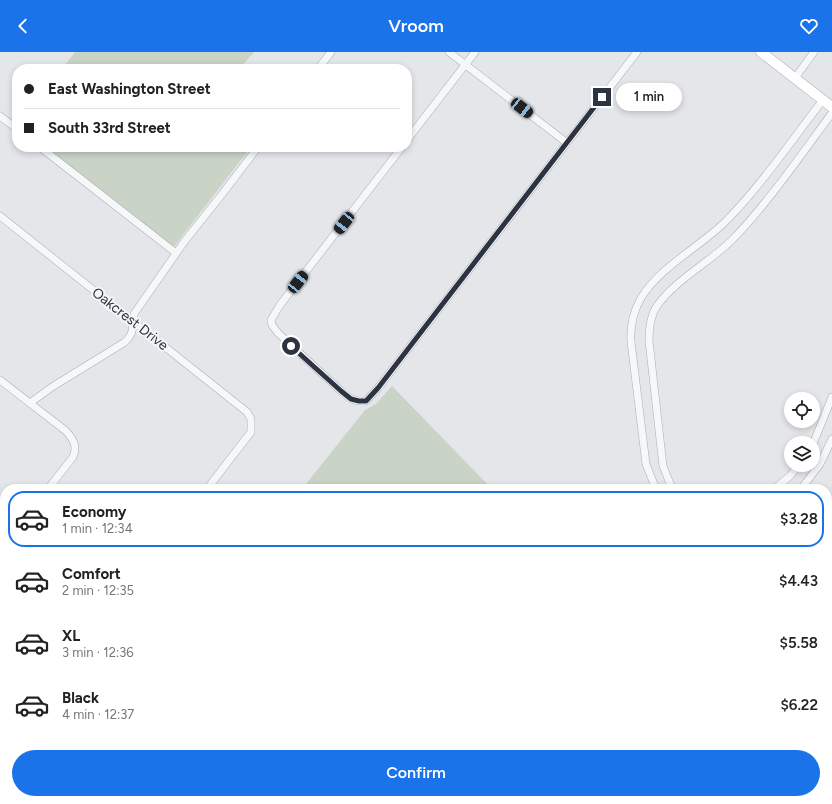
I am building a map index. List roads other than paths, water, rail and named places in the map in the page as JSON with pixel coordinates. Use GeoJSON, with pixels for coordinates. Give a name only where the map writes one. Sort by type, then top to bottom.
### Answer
{"type":"FeatureCollection","features":[{"type":"Feature","properties":{"kind":"street"},"geometry":{"type":"LineString","coordinates":[[322,64],[331,52]]}},
{"type":"Feature","properties":{"kind":"street"},"geometry":{"type":"LineString","coordinates":[[449,52],[567,143]]}},
{"type":"Feature","properties":{"kind":"street"},"geometry":{"type":"LineString","coordinates":[[412,134],[475,52]]}},
{"type":"Feature","properties":{"kind":"street"},"geometry":{"type":"LineString","coordinates":[[398,152],[271,317],[272,325],[278,333],[341,391],[351,399],[359,401],[366,401],[378,388],[637,52]]}},
{"type":"Feature","properties":{"kind":"street"},"geometry":{"type":"LineString","coordinates":[[761,52],[832,107]]}},
{"type":"Feature","properties":{"kind":"street"},"geometry":{"type":"LineString","coordinates":[[795,78],[814,52]]}},
{"type":"Feature","properties":{"kind":"street"},"geometry":{"type":"LineString","coordinates":[[654,484],[646,464],[630,330],[633,316],[641,297],[674,263],[711,234],[742,204],[823,100]]}},
{"type":"Feature","properties":{"kind":"street"},"geometry":{"type":"LineString","coordinates":[[670,484],[663,466],[649,342],[650,326],[656,307],[669,292],[711,259],[732,240],[754,216],[832,113]]}},
{"type":"Feature","properties":{"kind":"street"},"geometry":{"type":"LineString","coordinates":[[0,116],[12,125]]}},
{"type":"Feature","properties":{"kind":"street"},"geometry":{"type":"LineString","coordinates":[[46,152],[176,253]]}},
{"type":"Feature","properties":{"kind":"street"},"geometry":{"type":"LineString","coordinates":[[30,403],[125,342],[131,336],[134,329],[132,322],[134,314],[176,253],[254,152]]}},
{"type":"Feature","properties":{"kind":"street","name":"Oakcrest Drive"},"geometry":{"type":"LineString","coordinates":[[0,216],[247,412],[251,419],[251,432],[211,484]]}},
{"type":"Feature","properties":{"kind":"street"},"geometry":{"type":"LineString","coordinates":[[0,380],[66,431],[76,446],[76,451],[73,457],[52,484]]}},
{"type":"Feature","properties":{"kind":"street"},"geometry":{"type":"LineString","coordinates":[[816,436],[832,397]]}},
{"type":"Feature","properties":{"kind":"street"},"geometry":{"type":"LineString","coordinates":[[805,484],[820,464],[832,439]]}},
{"type":"Feature","properties":{"kind":"street"},"geometry":{"type":"LineString","coordinates":[[780,484],[793,472]]}}]}
